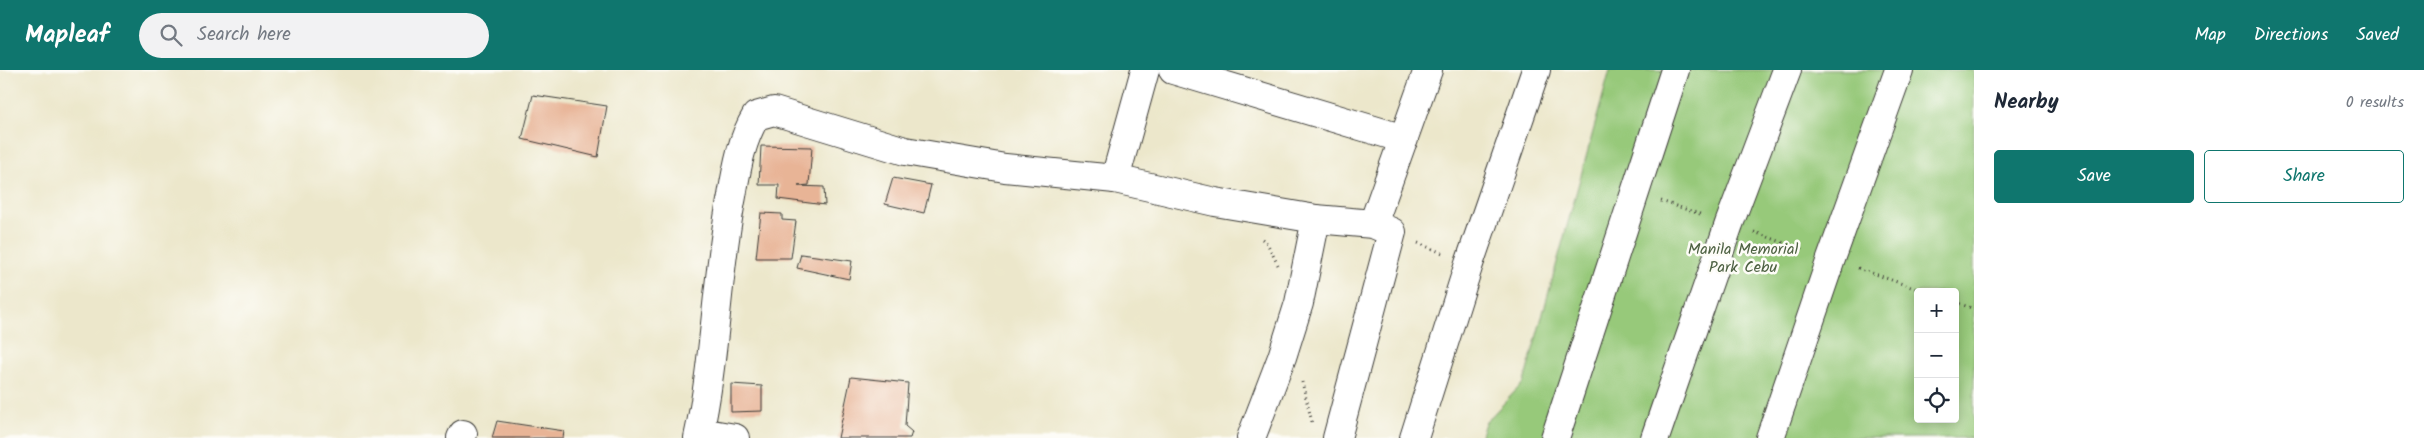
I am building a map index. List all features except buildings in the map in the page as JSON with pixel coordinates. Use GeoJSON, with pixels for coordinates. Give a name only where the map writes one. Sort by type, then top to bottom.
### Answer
{"type":"FeatureCollection","features":[{"type":"Feature","properties":{"kind":"street"},"geometry":{"type":"LineString","coordinates":[[1115,179],[1145,70]]}},
{"type":"Feature","properties":{"kind":"street"},"geometry":{"type":"LineString","coordinates":[[1174,70],[1404,139]]}},
{"type":"Feature","properties":{"kind":"street"},"geometry":{"type":"LineString","coordinates":[[1337,438],[1404,139],[1428,70]]}},
{"type":"Feature","properties":{"kind":"street"},"geometry":{"type":"LineString","coordinates":[[1414,438],[1469,264],[1536,70]]}},
{"type":"Feature","properties":{"kind":"street"},"geometry":{"type":"LineString","coordinates":[[1555,438],[1674,70]]}},
{"type":"Feature","properties":{"kind":"street"},"geometry":{"type":"LineString","coordinates":[[1655,438],[1729,224],[1786,70]]}},
{"type":"Feature","properties":{"kind":"street"},"geometry":{"type":"LineString","coordinates":[[1770,438],[1831,259],[1899,70]]}},
{"type":"Feature","properties":{"kind":"street"},"geometry":{"type":"LineString","coordinates":[[735,438],[699,435],[707,393],[723,240],[741,147],[746,132],[756,116],[774,111],[905,151],[1005,168],[1115,179],[1215,202],[1383,228]]}},
{"type":"Feature","properties":{"kind":"street"},"geometry":{"type":"LineString","coordinates":[[1251,438],[1282,357],[1299,303],[1316,219]]}},
{"type":"Feature","properties":{"kind":"path"},"geometry":{"type":"LineString","coordinates":[[1634,191],[1914,288]]}},
{"type":"Feature","properties":{"kind":"path"},"geometry":{"type":"LineString","coordinates":[[1383,228],[1469,264]]}},
{"type":"Feature","properties":{"kind":"path"},"geometry":{"type":"LineString","coordinates":[[1259,237],[1267,242],[1299,303]]}},
{"type":"Feature","properties":{"kind":"path"},"geometry":{"type":"LineString","coordinates":[[1959,303],[1974,309]]}},
{"type":"Feature","properties":{"kind":"green space","name":"Manila Memorial Park Cebu"},"geometry":{"type":"Polygon","coordinates":[[[1610,70],[1974,70],[1974,438],[1480,438],[1485,423],[1524,382],[1610,70]]]}}]}
